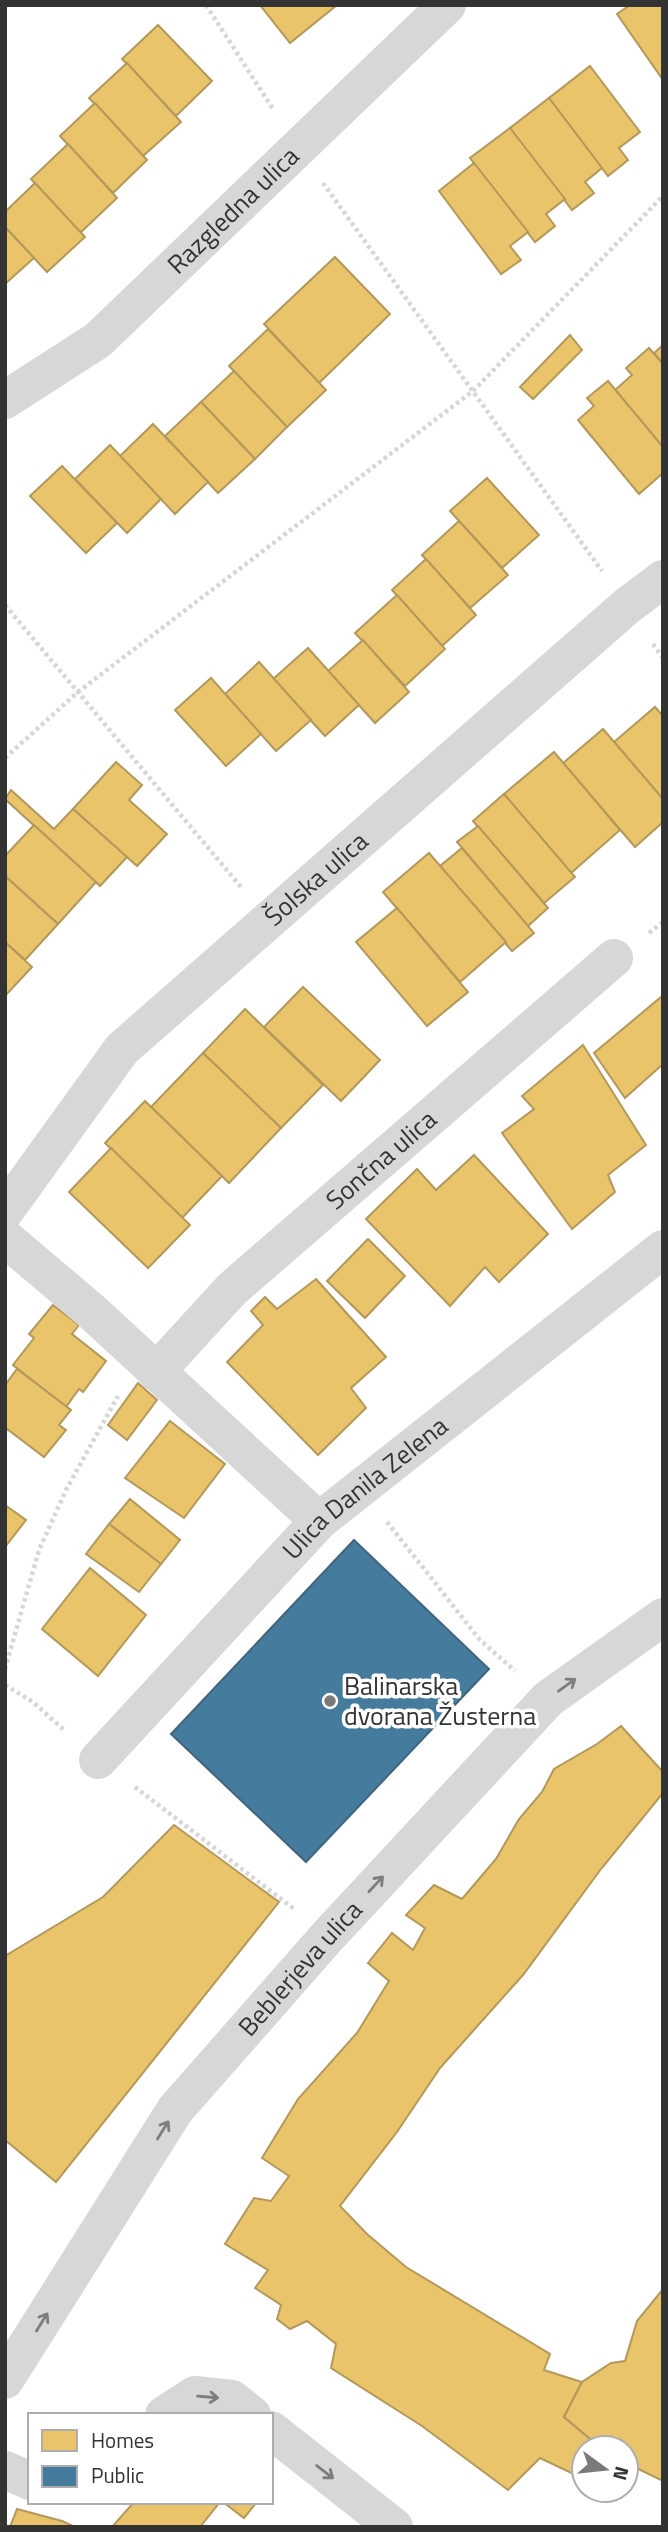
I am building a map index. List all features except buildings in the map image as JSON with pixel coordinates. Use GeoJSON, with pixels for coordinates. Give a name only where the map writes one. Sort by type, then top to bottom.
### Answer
{"type":"FeatureCollection","features":[{"type":"Feature","properties":{"kind":"street","name":"Razgledna ulica"},"geometry":{"type":"LineString","coordinates":[[5,400],[98,340],[447,5]]}},
{"type":"Feature","properties":{"kind":"street","name":"Šolska ulica"},"geometry":{"type":"LineString","coordinates":[[5,1211],[122,1049],[627,606],[663,579]]}},
{"type":"Feature","properties":{"kind":"street","name":"Sončna ulica"},"geometry":{"type":"LineString","coordinates":[[151,1367],[232,1289],[614,958]]}},
{"type":"Feature","properties":{"kind":"street"},"geometry":{"type":"LineString","coordinates":[[5,1238],[90,1310],[319,1521]]}},
{"type":"Feature","properties":{"kind":"street","name":"Ulica Danila Zelena"},"geometry":{"type":"LineString","coordinates":[[98,1760],[319,1521],[663,1249]]}},
{"type":"Feature","properties":{"kind":"street","name":"Beblerjeva ulica"},"geometry":{"type":"LineString","coordinates":[[5,2380],[175,2110],[327,1937],[548,1699],[663,1617]]}},
{"type":"Feature","properties":{"kind":"street"},"geometry":{"type":"LineString","coordinates":[[167,2413],[195,2395],[232,2399],[250,2413]]}},
{"type":"Feature","properties":{"kind":"street"},"geometry":{"type":"LineString","coordinates":[[273,2432],[394,2527]]}},
{"type":"Feature","properties":{"kind":"street"},"geometry":{"type":"LineString","coordinates":[[5,2470],[28,2480]]}},
{"type":"Feature","properties":{"kind":"path"},"geometry":{"type":"LineString","coordinates":[[206,5],[297,147],[663,658]]}},
{"type":"Feature","properties":{"kind":"path"},"geometry":{"type":"LineString","coordinates":[[5,758],[78,692],[473,391],[663,196]]}},
{"type":"Feature","properties":{"kind":"path"},"geometry":{"type":"LineString","coordinates":[[5,605],[268,920]]}},
{"type":"Feature","properties":{"kind":"path"},"geometry":{"type":"LineString","coordinates":[[5,1669],[39,1550],[66,1490],[102,1421],[126,1384],[151,1367]]}},
{"type":"Feature","properties":{"kind":"path"},"geometry":{"type":"LineString","coordinates":[[381,1514],[480,1640]]}},
{"type":"Feature","properties":{"kind":"path"},"geometry":{"type":"LineString","coordinates":[[5,1685],[33,1702],[98,1760],[277,1895],[327,1937]]}},
{"type":"Feature","properties":{"kind":"place","name":"Balinarska dvorana Žusterna"},"geometry":{"type":"Point","coordinates":[330,1701]}}]}
